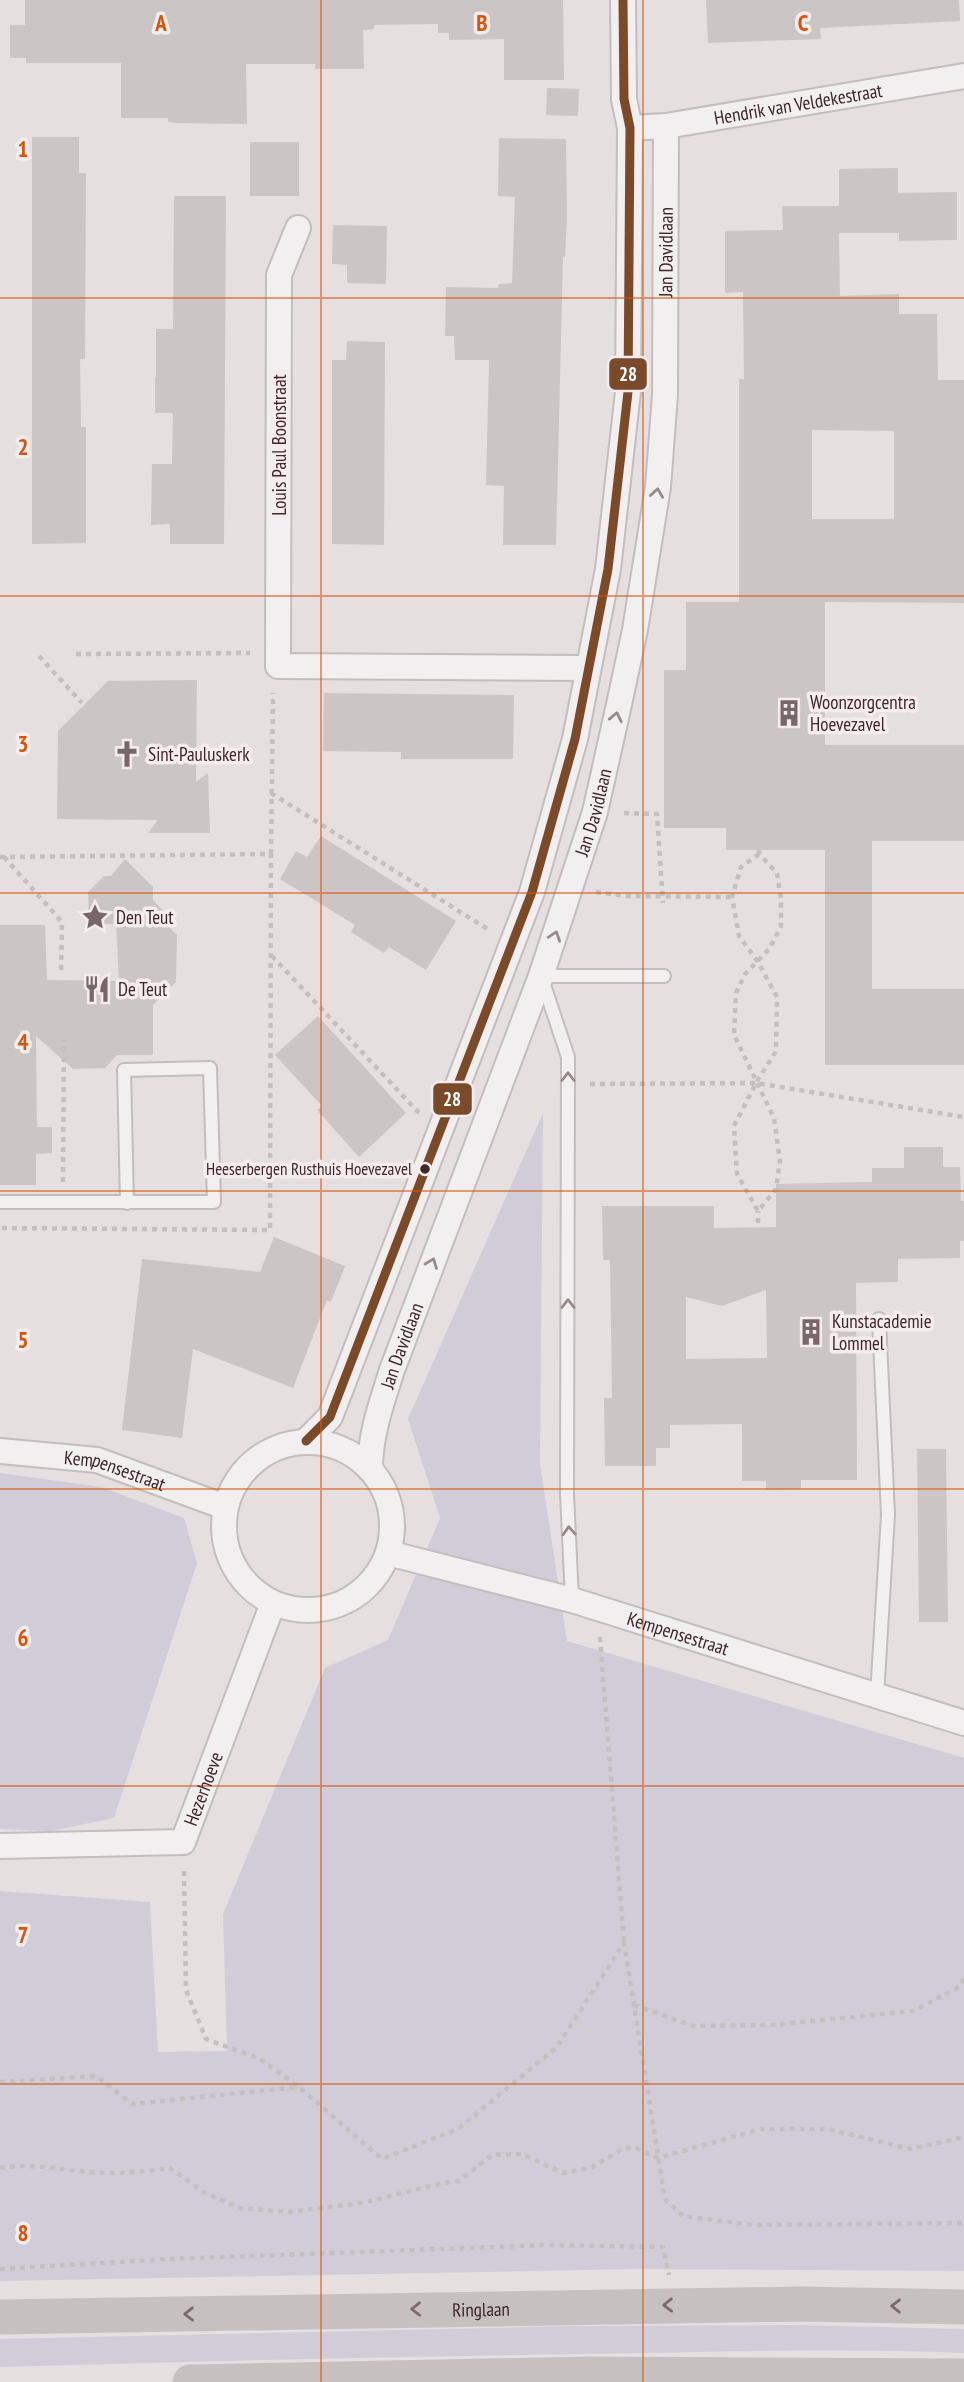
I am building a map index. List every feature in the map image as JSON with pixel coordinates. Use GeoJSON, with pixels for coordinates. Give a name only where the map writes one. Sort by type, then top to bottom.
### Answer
{"type":"FeatureCollection","features":[{"type":"Feature","properties":{"kind":"main road","name":"Ringlaan"},"geometry":{"type":"LineString","coordinates":[[0,2317],[801,2304],[964,2307]]}},
{"type":"Feature","properties":{"kind":"main road"},"geometry":{"type":"LineString","coordinates":[[190,2382],[590,2374],[964,2376]]}},
{"type":"Feature","properties":{"kind":"street","name":"Jan Davidlaan"},"geometry":{"type":"LineString","coordinates":[[306,1441],[330,1417],[477,1039],[532,892],[571,752],[608,569],[628,392],[629,128],[624,99],[622,0]]}},
{"type":"Feature","properties":{"kind":"street","name":"Hendrik van Veldekestraat"},"geometry":{"type":"LineString","coordinates":[[629,128],[666,126],[964,76]]}},
{"type":"Feature","properties":{"kind":"street","name":"Jan Davidlaan"},"geometry":{"type":"LineString","coordinates":[[370,1469],[370,1450],[391,1370],[541,975],[595,812],[635,630],[658,486],[665,395],[666,126]]}},
{"type":"Feature","properties":{"kind":"street","name":"Louis Paul Boonstraat"},"geometry":{"type":"LineString","coordinates":[[278,666],[279,275],[298,228]]}},
{"type":"Feature","properties":{"kind":"street"},"geometry":{"type":"LineString","coordinates":[[628,392],[665,395]]}},
{"type":"Feature","properties":{"kind":"street"},"geometry":{"type":"LineString","coordinates":[[278,666],[589,668]]}},
{"type":"Feature","properties":{"kind":"street"},"geometry":{"type":"LineString","coordinates":[[477,1039],[511,1053]]}},
{"type":"Feature","properties":{"kind":"street"},"geometry":{"type":"LineString","coordinates":[[379,1288],[417,1302]]}},
{"type":"Feature","properties":{"kind":"street"},"geometry":{"type":"LineString","coordinates":[[306,1441],[330,1444],[352,1454],[370,1469],[383,1487],[391,1508],[392,1531],[388,1553],[378,1574],[362,1591],[342,1604],[319,1610],[296,1610],[273,1603],[253,1591],[237,1574],[227,1553],[223,1530],[225,1507],[236,1481],[254,1460],[279,1446],[306,1441]]}},
{"type":"Feature","properties":{"kind":"street","name":"Kempensestraat"},"geometry":{"type":"LineString","coordinates":[[0,1451],[97,1460],[225,1507]]}},
{"type":"Feature","properties":{"kind":"street","name":"Kempensestraat"},"geometry":{"type":"LineString","coordinates":[[388,1553],[572,1600],[964,1723]]}},
{"type":"Feature","properties":{"kind":"street","name":"Hezerhoeve"},"geometry":{"type":"LineString","coordinates":[[0,1846],[183,1842],[273,1603]]}},
{"type":"Feature","properties":{"kind":"lane"},"geometry":{"type":"LineString","coordinates":[[572,1600],[567,1494],[568,1057],[541,975],[664,975]]}},
{"type":"Feature","properties":{"kind":"lane"},"geometry":{"type":"LineString","coordinates":[[0,1202],[127,1203],[214,1202],[210,1068],[124,1070],[127,1203]]}},
{"type":"Feature","properties":{"kind":"lane"},"geometry":{"type":"LineString","coordinates":[[877,1696],[888,1515],[879,1319]]}},
{"type":"Feature","properties":{"kind":"path"},"geometry":{"type":"LineString","coordinates":[[0,1228],[270,1230],[271,792],[273,696],[278,666],[253,653],[76,654]]}},
{"type":"Feature","properties":{"kind":"path"},"geometry":{"type":"LineString","coordinates":[[39,656],[82,703]]}},
{"type":"Feature","properties":{"kind":"path"},"geometry":{"type":"LineString","coordinates":[[271,792],[512,944]]}},
{"type":"Feature","properties":{"kind":"path"},"geometry":{"type":"LineString","coordinates":[[595,812],[657,814],[663,903]]}},
{"type":"Feature","properties":{"kind":"path"},"geometry":{"type":"LineString","coordinates":[[758,1211],[776,1189],[780,1161],[774,1118],[755,1083],[734,1035],[736,993],[745,974],[758,962],[770,948],[781,926],[777,873],[759,852],[741,867],[732,897],[739,936],[758,962],[777,997],[776,1051],[755,1083],[734,1126],[737,1174],[758,1211],[758,1223]]}},
{"type":"Feature","properties":{"kind":"path"},"geometry":{"type":"LineString","coordinates":[[2,857],[271,855]]}},
{"type":"Feature","properties":{"kind":"path"},"geometry":{"type":"LineString","coordinates":[[2,857],[62,922],[61,974]]}},
{"type":"Feature","properties":{"kind":"path"},"geometry":{"type":"LineString","coordinates":[[571,888],[626,896],[732,897]]}},
{"type":"Feature","properties":{"kind":"path"},"geometry":{"type":"LineString","coordinates":[[272,955],[420,1115],[443,1124]]}},
{"type":"Feature","properties":{"kind":"path"},"geometry":{"type":"LineString","coordinates":[[62,1202],[64,1040]]}},
{"type":"Feature","properties":{"kind":"path"},"geometry":{"type":"LineString","coordinates":[[568,1084],[755,1083],[964,1117]]}},
{"type":"Feature","properties":{"kind":"path"},"geometry":{"type":"LineString","coordinates":[[598,1608],[624,1943],[665,2199],[683,2216],[753,2225],[964,2223]]}},
{"type":"Feature","properties":{"kind":"path"},"geometry":{"type":"LineString","coordinates":[[183,1842],[186,1990],[206,2039],[260,2059],[299,2087],[382,2159],[458,2129],[557,2047],[624,1943]]}},
{"type":"Feature","properties":{"kind":"path"},"geometry":{"type":"LineString","coordinates":[[634,2005],[693,2026],[773,2025],[913,2011],[959,1987],[964,1979]]}},
{"type":"Feature","properties":{"kind":"path"},"geometry":{"type":"LineString","coordinates":[[0,2082],[96,2076],[132,2104],[299,2087]]}},
{"type":"Feature","properties":{"kind":"path"},"geometry":{"type":"LineString","coordinates":[[0,2168],[20,2164],[92,2172],[170,2168],[205,2193],[240,2208],[288,2211],[362,2203],[459,2181],[492,2155],[522,2154],[563,2173],[591,2168],[624,2148],[636,2148],[658,2158],[761,2129],[828,2129],[911,2149],[964,2137]]}},
{"type":"Feature","properties":{"kind":"path"},"geometry":{"type":"LineString","coordinates":[[0,2269],[170,2259],[547,2245],[663,2248],[669,2277]]}},
{"type":"Feature","properties":{"kind":"shaded area"},"geometry":{"type":"Polygon","coordinates":[[[543,1113],[540,1464],[567,1641],[964,1758],[964,2271],[636,2269],[0,2281],[0,1891],[150,1902],[158,2052],[227,2051],[223,1914],[325,1668],[388,1640],[440,1518],[408,1419],[543,1113]]]}},
{"type":"Feature","properties":{"kind":"shaded area"},"geometry":{"type":"Polygon","coordinates":[[[0,1473],[101,1487],[184,1518],[197,1563],[114,1818],[51,1831],[0,1829],[0,1473]]]}},
{"type":"Feature","properties":{"kind":"shaded area"},"geometry":{"type":"Polygon","coordinates":[[[794,2325],[964,2329],[964,2353],[729,2351],[0,2367],[0,2339],[572,2326],[794,2325]]]}},
{"type":"Feature","properties":{"kind":"building"},"geometry":{"type":"Polygon","coordinates":[[[25,0],[563,0],[564,80],[504,80],[504,39],[449,40],[449,33],[438,33],[438,24],[374,25],[374,29],[363,30],[364,69],[315,69],[315,64],[246,64],[247,124],[178,123],[168,122],[168,118],[121,118],[121,63],[26,63],[26,58],[10,58],[10,25],[25,25],[25,0]]]}},
{"type":"Feature","properties":{"kind":"building"},"geometry":{"type":"Polygon","coordinates":[[[706,0],[959,0],[960,21],[820,28],[821,39],[708,43],[706,0]]]}},
{"type":"Feature","properties":{"kind":"building"},"geometry":{"type":"Polygon","coordinates":[[[547,88],[579,89],[578,116],[546,115],[547,88]]]}},
{"type":"Feature","properties":{"kind":"building"},"geometry":{"type":"Polygon","coordinates":[[[32,137],[79,137],[79,173],[86,173],[85,359],[80,359],[81,427],[86,427],[86,543],[32,544],[32,137]]]}},
{"type":"Feature","properties":{"kind":"building"},"geometry":{"type":"Polygon","coordinates":[[[499,138],[566,139],[567,218],[563,257],[556,545],[503,545],[504,486],[486,485],[489,360],[455,360],[454,336],[445,336],[446,287],[498,288],[499,284],[512,283],[515,197],[498,196],[499,138]]]}},
{"type":"Feature","properties":{"kind":"building"},"geometry":{"type":"Polygon","coordinates":[[[250,142],[299,142],[299,196],[250,196],[250,142]]]}},
{"type":"Feature","properties":{"kind":"building","name":"Woonzorgcentra Hoevezavel"},"geometry":{"type":"Polygon","coordinates":[[[898,168],[898,193],[957,192],[957,240],[899,241],[899,233],[839,233],[840,296],[899,294],[899,314],[937,314],[938,380],[964,380],[964,603],[825,602],[825,745],[964,745],[964,841],[872,841],[872,989],[964,989],[964,1065],[825,1065],[825,850],[726,850],[726,828],[664,828],[664,670],[686,670],[686,602],[739,602],[739,379],[744,379],[743,292],[725,293],[725,231],[783,230],[782,206],[839,206],[839,169],[898,168]],[[812,430],[812,519],[894,519],[894,431],[812,430]]]}},
{"type":"Feature","properties":{"kind":"building"},"geometry":{"type":"Polygon","coordinates":[[[174,196],[226,196],[224,544],[170,544],[170,524],[151,525],[152,464],[172,464],[173,413],[155,413],[155,377],[156,329],[173,329],[174,196]]]}},
{"type":"Feature","properties":{"kind":"building"},"geometry":{"type":"Polygon","coordinates":[[[333,225],[387,226],[386,284],[347,283],[347,265],[332,264],[333,225]]]}},
{"type":"Feature","properties":{"kind":"building"},"geometry":{"type":"Polygon","coordinates":[[[347,341],[385,342],[384,545],[332,544],[332,360],[346,360],[347,341]]]}},
{"type":"Feature","properties":{"kind":"building","name":"Sint-Pauluskerk"},"geometry":{"type":"Polygon","coordinates":[[[197,680],[196,782],[208,773],[210,833],[148,833],[158,820],[57,819],[58,731],[108,681],[197,680]]]}},
{"type":"Feature","properties":{"kind":"building"},"geometry":{"type":"Polygon","coordinates":[[[324,693],[514,695],[513,759],[401,759],[401,752],[323,751],[324,693]]]}},
{"type":"Feature","properties":{"kind":"building"},"geometry":{"type":"Polygon","coordinates":[[[321,836],[456,921],[426,970],[389,947],[384,953],[351,932],[355,925],[280,879],[296,851],[307,857],[321,836]]]}},
{"type":"Feature","properties":{"kind":"building"},"geometry":{"type":"Polygon","coordinates":[[[125,859],[153,887],[153,900],[164,911],[165,923],[177,935],[176,982],[153,1005],[153,1055],[117,1055],[105,1068],[73,1069],[36,1036],[37,1127],[52,1127],[52,1153],[36,1154],[36,1185],[0,1185],[0,925],[45,925],[47,980],[119,981],[116,924],[89,924],[88,892],[104,876],[111,876],[125,859]]]}},
{"type":"Feature","properties":{"kind":"building"},"geometry":{"type":"Polygon","coordinates":[[[318,1016],[406,1113],[359,1157],[317,1110],[322,1106],[275,1055],[318,1016]]]}},
{"type":"Feature","properties":{"kind":"building","name":"Kunstacademie Lommel"},"geometry":{"type":"Polygon","coordinates":[[[904,1147],[943,1147],[943,1167],[960,1167],[961,1201],[964,1201],[964,1241],[960,1241],[960,1258],[898,1259],[898,1282],[856,1283],[857,1480],[801,1480],[801,1489],[766,1490],[766,1481],[742,1481],[742,1424],[670,1425],[670,1448],[656,1448],[656,1466],[605,1466],[604,1398],[612,1398],[610,1260],[603,1260],[602,1206],[714,1206],[714,1228],[776,1227],[776,1184],[872,1182],[872,1168],[904,1168],[904,1147]],[[766,1290],[722,1306],[686,1297],[686,1359],[767,1358],[766,1290]]]}},
{"type":"Feature","properties":{"kind":"building"},"geometry":{"type":"Polygon","coordinates":[[[274,1237],[345,1266],[331,1302],[327,1300],[293,1388],[193,1349],[182,1438],[122,1430],[142,1259],[260,1272],[274,1237]]]}},
{"type":"Feature","properties":{"kind":"building"},"geometry":{"type":"Polygon","coordinates":[[[917,1449],[946,1449],[948,1622],[919,1622],[917,1449]]]}},
{"type":"Feature","properties":{"kind":"transit line","name":"28"},"geometry":{"type":"LineString","coordinates":[[306,1441],[330,1417],[532,892],[575,739],[608,569],[628,392],[630,128],[624,99],[623,0]]}},
{"type":"Feature","properties":{"kind":"place","name":"Woonzorgcentra Hoevezavel"},"geometry":{"type":"Point","coordinates":[789,713]}},
{"type":"Feature","properties":{"kind":"place","name":"Sint-Pauluskerk"},"geometry":{"type":"Point","coordinates":[127,754]}},
{"type":"Feature","properties":{"kind":"place","name":"Den Teut"},"geometry":{"type":"Point","coordinates":[95,917]}},
{"type":"Feature","properties":{"kind":"place","name":"De Teut"},"geometry":{"type":"Point","coordinates":[97,989]}},
{"type":"Feature","properties":{"kind":"place","name":"Heeserbergen Rusthuis Hoevezavel"},"geometry":{"type":"Point","coordinates":[425,1169]}},
{"type":"Feature","properties":{"kind":"place","name":"Kunstacademie Lommel"},"geometry":{"type":"Point","coordinates":[811,1332]}}]}
